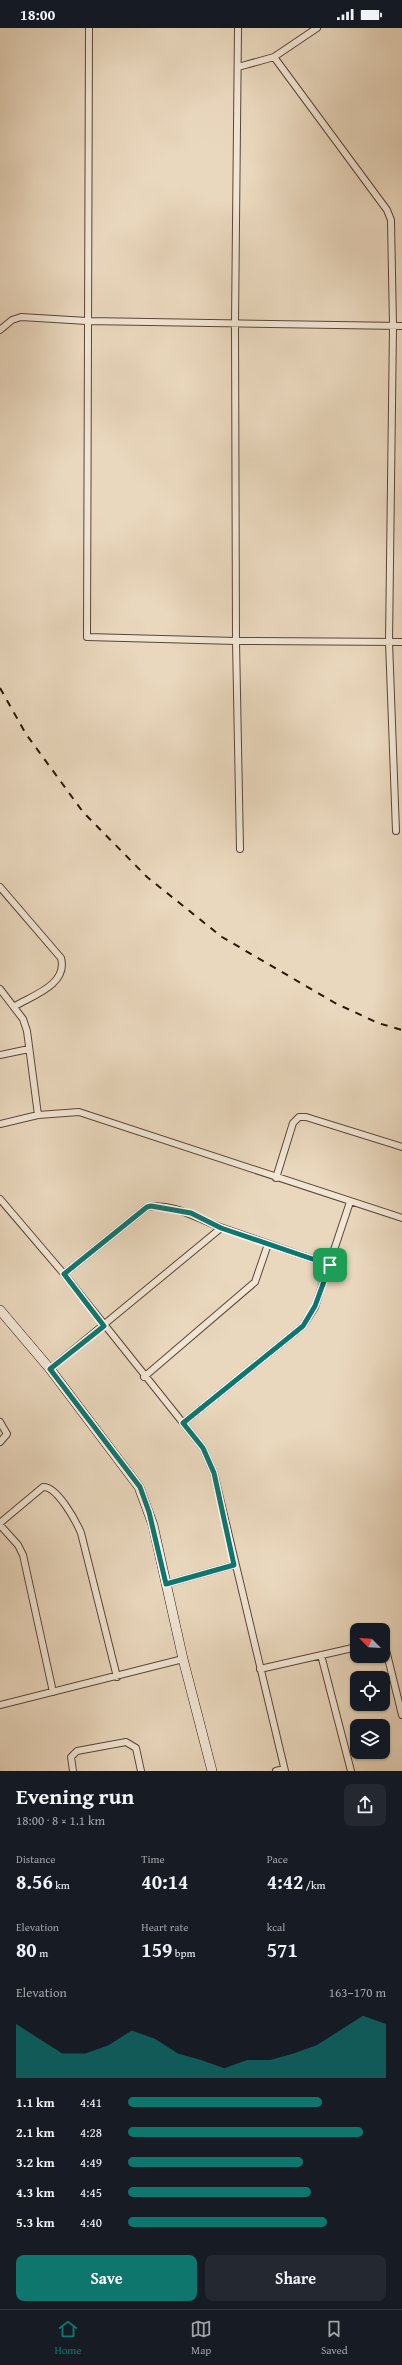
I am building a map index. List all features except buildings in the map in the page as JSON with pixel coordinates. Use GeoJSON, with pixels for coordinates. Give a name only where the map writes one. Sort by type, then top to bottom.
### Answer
{"type":"FeatureCollection","features":[{"type":"Feature","properties":{"kind":"street"},"geometry":{"type":"LineString","coordinates":[[89,28],[87,637],[236,641],[402,642]]}},
{"type":"Feature","properties":{"kind":"street"},"geometry":{"type":"LineString","coordinates":[[238,28],[235,323],[236,641],[240,849]]}},
{"type":"Feature","properties":{"kind":"street"},"geometry":{"type":"LineString","coordinates":[[238,67],[274,58],[317,28]]}},
{"type":"Feature","properties":{"kind":"street"},"geometry":{"type":"LineString","coordinates":[[274,58],[387,210],[391,220],[393,326],[389,642],[396,831]]}},
{"type":"Feature","properties":{"kind":"street"},"geometry":{"type":"LineString","coordinates":[[0,330],[16,317],[87,321],[402,326]]}},
{"type":"Feature","properties":{"kind":"street"},"geometry":{"type":"LineString","coordinates":[[0,887],[61,958],[62,964],[61,973],[56,981],[15,1006]]}},
{"type":"Feature","properties":{"kind":"street"},"geometry":{"type":"LineString","coordinates":[[0,989],[23,1018],[38,1114]]}},
{"type":"Feature","properties":{"kind":"street"},"geometry":{"type":"LineString","coordinates":[[0,1055],[29,1049]]}},
{"type":"Feature","properties":{"kind":"street"},"geometry":{"type":"LineString","coordinates":[[0,1124],[38,1114],[79,1112],[276,1178],[402,1218]]}},
{"type":"Feature","properties":{"kind":"street"},"geometry":{"type":"LineString","coordinates":[[276,1178],[293,1124],[299,1117],[402,1147]]}},
{"type":"Feature","properties":{"kind":"street"},"geometry":{"type":"LineString","coordinates":[[0,1199],[64,1274],[144,1377],[203,1448],[214,1473],[234,1565],[284,1770],[276,1771]]}},
{"type":"Feature","properties":{"kind":"street"},"geometry":{"type":"LineString","coordinates":[[183,1423],[303,1326],[315,1306],[350,1202]]}},
{"type":"Feature","properties":{"kind":"street"},"geometry":{"type":"LineString","coordinates":[[64,1274],[147,1207],[155,1206],[191,1213],[221,1228],[330,1265]]}},
{"type":"Feature","properties":{"kind":"street"},"geometry":{"type":"LineString","coordinates":[[50,1369],[221,1228]]}},
{"type":"Feature","properties":{"kind":"street"},"geometry":{"type":"LineString","coordinates":[[144,1377],[255,1282],[268,1244]]}},
{"type":"Feature","properties":{"kind":"street"},"geometry":{"type":"LineString","coordinates":[[0,1310],[50,1369],[140,1487],[149,1512],[183,1659],[212,1771]]}},
{"type":"Feature","properties":{"kind":"street"},"geometry":{"type":"LineString","coordinates":[[0,1422],[7,1434],[0,1442]]}},
{"type":"Feature","properties":{"kind":"street"},"geometry":{"type":"LineString","coordinates":[[53,1692],[23,1555],[18,1545],[0,1524],[43,1487],[47,1487],[55,1492],[76,1520],[81,1534],[117,1677]]}},
{"type":"Feature","properties":{"kind":"street"},"geometry":{"type":"LineString","coordinates":[[166,1584],[234,1565]]}},
{"type":"Feature","properties":{"kind":"street"},"geometry":{"type":"LineString","coordinates":[[260,1669],[350,1649]]}},
{"type":"Feature","properties":{"kind":"street"},"geometry":{"type":"LineString","coordinates":[[322,1655],[351,1771]]}},
{"type":"Feature","properties":{"kind":"street"},"geometry":{"type":"LineString","coordinates":[[0,1705],[117,1677],[183,1659]]}},
{"type":"Feature","properties":{"kind":"street"},"geometry":{"type":"LineString","coordinates":[[388,1663],[402,1715]]}},
{"type":"Feature","properties":{"kind":"street"},"geometry":{"type":"LineString","coordinates":[[73,1771],[72,1757],[77,1751],[126,1742],[136,1748],[141,1771]]}},
{"type":"Feature","properties":{"kind":"railway"},"geometry":{"type":"LineString","coordinates":[[0,688],[26,734],[83,812],[147,877],[222,937],[335,1003],[378,1023],[402,1030]]}},
{"type":"Feature","properties":{"kind":"route"},"geometry":{"type":"LineString","coordinates":[[151,1206],[191,1213],[221,1228],[330,1265],[315,1306],[303,1326],[183,1423],[203,1448],[214,1473],[234,1565],[166,1584],[153,1525],[140,1487],[50,1369],[104,1326],[64,1274],[147,1207],[151,1206]]}}]}
